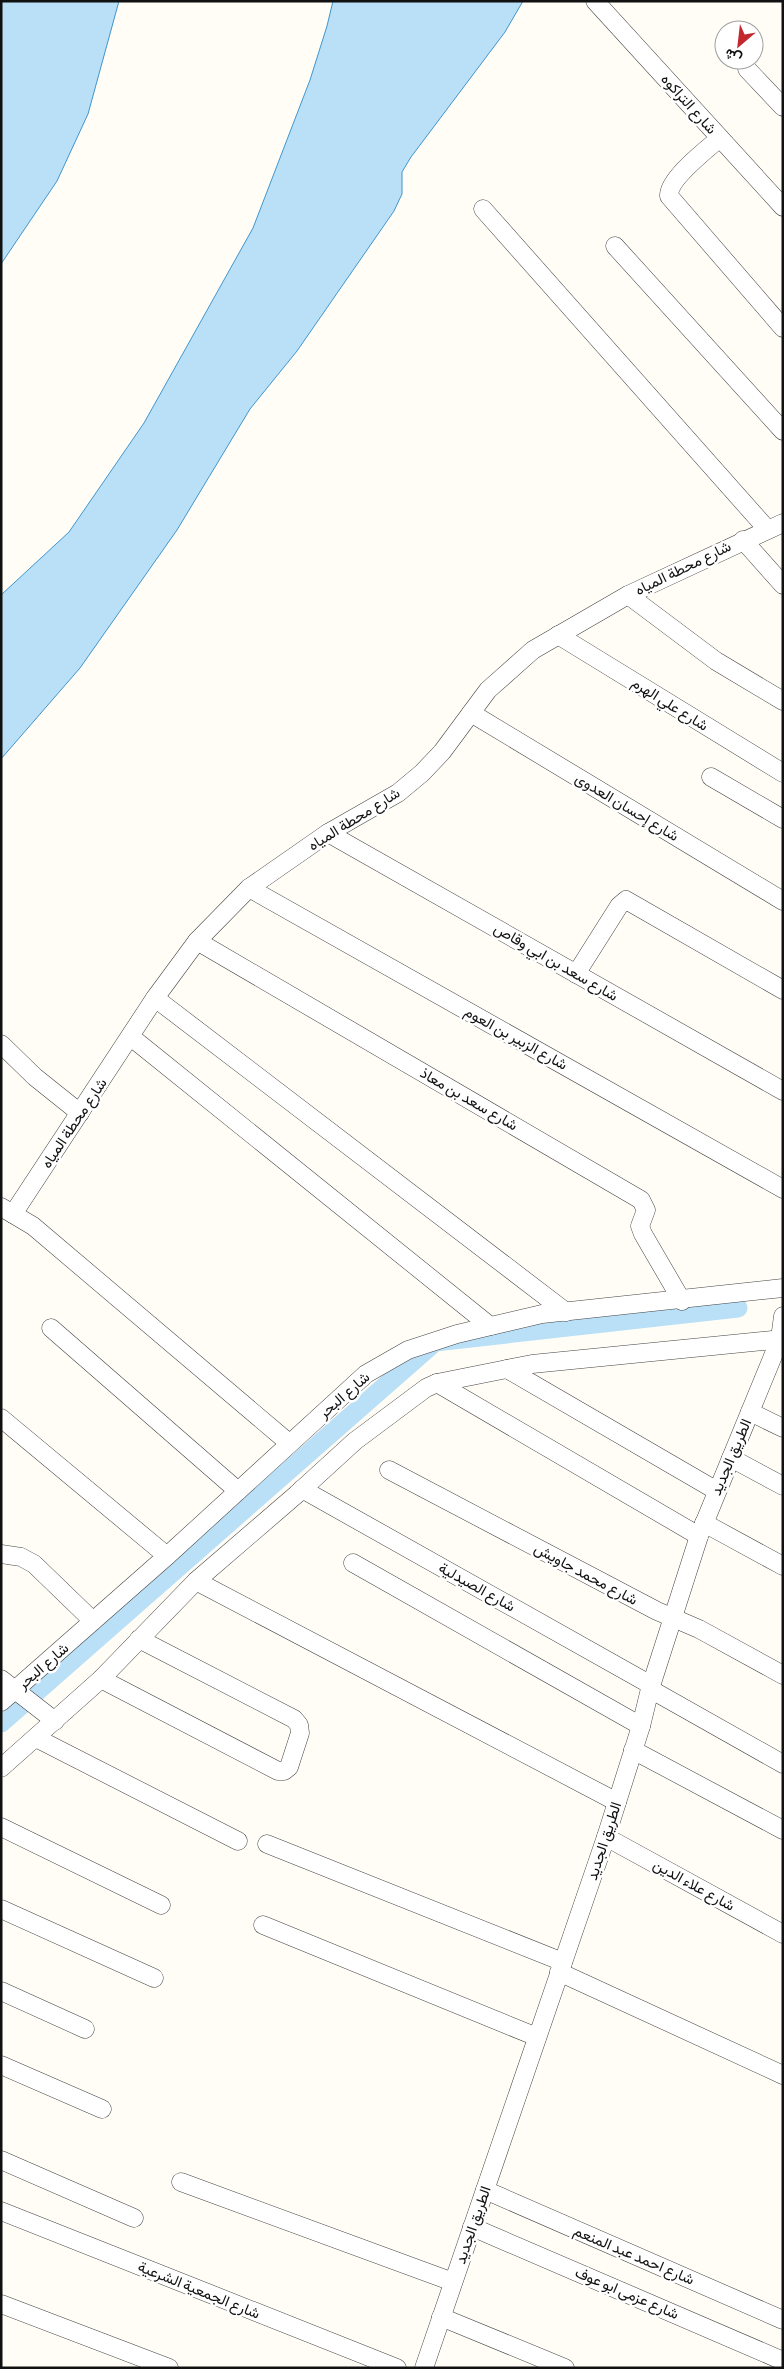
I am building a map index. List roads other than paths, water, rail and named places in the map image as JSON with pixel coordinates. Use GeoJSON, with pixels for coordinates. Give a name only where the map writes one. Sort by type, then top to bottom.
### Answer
{"type":"FeatureCollection","features":[{"type":"Feature","properties":{"kind":"street","name":"شارع التراكوه"},"geometry":{"type":"LineString","coordinates":[[595,1],[783,207]]}},
{"type":"Feature","properties":{"kind":"street"},"geometry":{"type":"LineString","coordinates":[[748,70],[783,107]]}},
{"type":"Feature","properties":{"kind":"street"},"geometry":{"type":"LineString","coordinates":[[720,138],[674,180],[668,189],[669,196],[783,328]]}},
{"type":"Feature","properties":{"kind":"street"},"geometry":{"type":"LineString","coordinates":[[483,209],[775,526]]}},
{"type":"Feature","properties":{"kind":"street"},"geometry":{"type":"LineString","coordinates":[[615,246],[783,431]]}},
{"type":"Feature","properties":{"kind":"street","name":"شارع محطة المياه"},"geometry":{"type":"LineString","coordinates":[[7,1211],[80,1113],[156,998],[197,941],[249,888],[328,833],[398,793],[422,773],[442,752],[488,690],[533,650],[628,595],[775,526]]}},
{"type":"Feature","properties":{"kind":"street"},"geometry":{"type":"LineString","coordinates":[[743,540],[783,585]]}},
{"type":"Feature","properties":{"kind":"street"},"geometry":{"type":"LineString","coordinates":[[628,595],[716,661],[783,701]]}},
{"type":"Feature","properties":{"kind":"street","name":"شارع علي الهرم"},"geometry":{"type":"LineString","coordinates":[[558,635],[783,773]]}},
{"type":"Feature","properties":{"kind":"street","name":"شارع إحسان العدوى"},"geometry":{"type":"LineString","coordinates":[[471,713],[783,901]]}},
{"type":"Feature","properties":{"kind":"street"},"geometry":{"type":"LineString","coordinates":[[711,777],[783,819]]}},
{"type":"Feature","properties":{"kind":"street","name":"شارع سعد بن ابي وقاص"},"geometry":{"type":"LineString","coordinates":[[328,833],[783,1092]]}},
{"type":"Feature","properties":{"kind":"street","name":"شارع الزبير بن العوم"},"geometry":{"type":"LineString","coordinates":[[249,888],[783,1189]]}},
{"type":"Feature","properties":{"kind":"street"},"geometry":{"type":"LineString","coordinates":[[576,974],[619,906],[626,900],[783,990]]}},
{"type":"Feature","properties":{"kind":"street","name":"شارع سعد بن معاذ"},"geometry":{"type":"LineString","coordinates":[[197,941],[641,1200],[646,1210],[640,1226],[643,1234],[682,1300]]}},
{"type":"Feature","properties":{"kind":"street"},"geometry":{"type":"LineString","coordinates":[[156,998],[566,1312]]}},
{"type":"Feature","properties":{"kind":"street"},"geometry":{"type":"LineString","coordinates":[[131,1037],[490,1326]]}},
{"type":"Feature","properties":{"kind":"street"},"geometry":{"type":"LineString","coordinates":[[1,1044],[35,1077],[80,1113]]}},
{"type":"Feature","properties":{"kind":"street"},"geometry":{"type":"LineString","coordinates":[[7,1211],[33,1226],[289,1443]]}},
{"type":"Feature","properties":{"kind":"street","name":"شارع البحر"},"geometry":{"type":"LineString","coordinates":[[1,1702],[167,1556],[366,1374],[408,1350],[457,1334],[542,1314],[783,1288]]}},
{"type":"Feature","properties":{"kind":"street","name":"الطريق الجديد"},"geometry":{"type":"LineString","coordinates":[[424,2368],[606,1837],[634,1750],[650,1687],[702,1530],[781,1339],[783,1316]]}},
{"type":"Feature","properties":{"kind":"street"},"geometry":{"type":"LineString","coordinates":[[51,1328],[238,1491]]}},
{"type":"Feature","properties":{"kind":"street"},"geometry":{"type":"LineString","coordinates":[[1,1768],[101,1679],[196,1581],[355,1441],[426,1388],[438,1383],[532,1364],[781,1339]]}},
{"type":"Feature","properties":{"kind":"street"},"geometry":{"type":"LineString","coordinates":[[507,1369],[717,1491]]}},
{"type":"Feature","properties":{"kind":"street"},"geometry":{"type":"LineString","coordinates":[[438,1383],[702,1530],[783,1566]]}},
{"type":"Feature","properties":{"kind":"street"},"geometry":{"type":"LineString","coordinates":[[750,1412],[783,1428]]}},
{"type":"Feature","properties":{"kind":"street"},"geometry":{"type":"LineString","coordinates":[[1,1418],[167,1556]]}},
{"type":"Feature","properties":{"kind":"street"},"geometry":{"type":"LineString","coordinates":[[731,1458],[783,1486]]}},
{"type":"Feature","properties":{"kind":"street","name":"شارع محمد جاويش"},"geometry":{"type":"LineString","coordinates":[[389,1470],[672,1618],[699,1629],[783,1675]]}},
{"type":"Feature","properties":{"kind":"street","name":"شارع الصيدلية"},"geometry":{"type":"LineString","coordinates":[[302,1489],[783,1764]]}},
{"type":"Feature","properties":{"kind":"street"},"geometry":{"type":"LineString","coordinates":[[1,1554],[21,1557],[34,1564],[93,1621]]}},
{"type":"Feature","properties":{"kind":"street"},"geometry":{"type":"LineString","coordinates":[[353,1563],[641,1726]]}},
{"type":"Feature","properties":{"kind":"street"},"geometry":{"type":"LineString","coordinates":[[196,1581],[617,1802]]}},
{"type":"Feature","properties":{"kind":"street"},"geometry":{"type":"LineString","coordinates":[[101,1679],[278,1771],[284,1771],[289,1767],[300,1733],[299,1725],[294,1718],[139,1639]]}},
{"type":"Feature","properties":{"kind":"street"},"geometry":{"type":"LineString","coordinates":[[1,1679],[55,1721]]}},
{"type":"Feature","properties":{"kind":"street"},"geometry":{"type":"LineString","coordinates":[[36,1738],[238,1841]]}},
{"type":"Feature","properties":{"kind":"street"},"geometry":{"type":"LineString","coordinates":[[634,1750],[783,1830]]}},
{"type":"Feature","properties":{"kind":"street"},"geometry":{"type":"LineString","coordinates":[[1,1827],[161,1905]]}},
{"type":"Feature","properties":{"kind":"street","name":"شارع علاء الدين"},"geometry":{"type":"LineString","coordinates":[[606,1837],[783,1934]]}},
{"type":"Feature","properties":{"kind":"street"},"geometry":{"type":"LineString","coordinates":[[267,1844],[561,1967],[783,2075]]}},
{"type":"Feature","properties":{"kind":"street"},"geometry":{"type":"LineString","coordinates":[[1,1909],[154,1978]]}},
{"type":"Feature","properties":{"kind":"street"},"geometry":{"type":"LineString","coordinates":[[263,1925],[537,2037]]}},
{"type":"Feature","properties":{"kind":"street"},"geometry":{"type":"LineString","coordinates":[[1,1991],[84,2029]]}},
{"type":"Feature","properties":{"kind":"street"},"geometry":{"type":"LineString","coordinates":[[1,2065],[102,2109]]}},
{"type":"Feature","properties":{"kind":"street"},"geometry":{"type":"LineString","coordinates":[[1,2160],[134,2218]]}},
{"type":"Feature","properties":{"kind":"street"},"geometry":{"type":"LineString","coordinates":[[181,2182],[453,2282]]}},
{"type":"Feature","properties":{"kind":"street","name":"شارع احمد عبد المنعم"},"geometry":{"type":"LineString","coordinates":[[484,2190],[783,2320]]}},
{"type":"Feature","properties":{"kind":"street","name":"شارع الجمعية الشرعية"},"geometry":{"type":"LineString","coordinates":[[1,2211],[397,2368]]}},
{"type":"Feature","properties":{"kind":"street","name":"شارع عزمى ابو عوف"},"geometry":{"type":"LineString","coordinates":[[472,2227],[781,2361]]}},
{"type":"Feature","properties":{"kind":"street"},"geometry":{"type":"LineString","coordinates":[[1,2304],[169,2368]]}},
{"type":"Feature","properties":{"kind":"street"},"geometry":{"type":"LineString","coordinates":[[441,2317],[565,2368]]}},
{"type":"Feature","properties":{"kind":"water"},"geometry":{"type":"Polygon","coordinates":[[[1,1],[119,1],[88,114],[57,181],[1,264],[1,1]]]}},
{"type":"Feature","properties":{"kind":"water"},"geometry":{"type":"Polygon","coordinates":[[[333,1],[523,1],[505,32],[411,157],[402,172],[402,194],[394,211],[297,351],[250,409],[177,530],[80,668],[1,759],[1,595],[69,532],[144,423],[253,228],[310,80],[333,1]]]}},
{"type":"Feature","properties":{"kind":"waterway"},"geometry":{"type":"LineString","coordinates":[[1,1723],[435,1342],[738,1308]]}}]}
